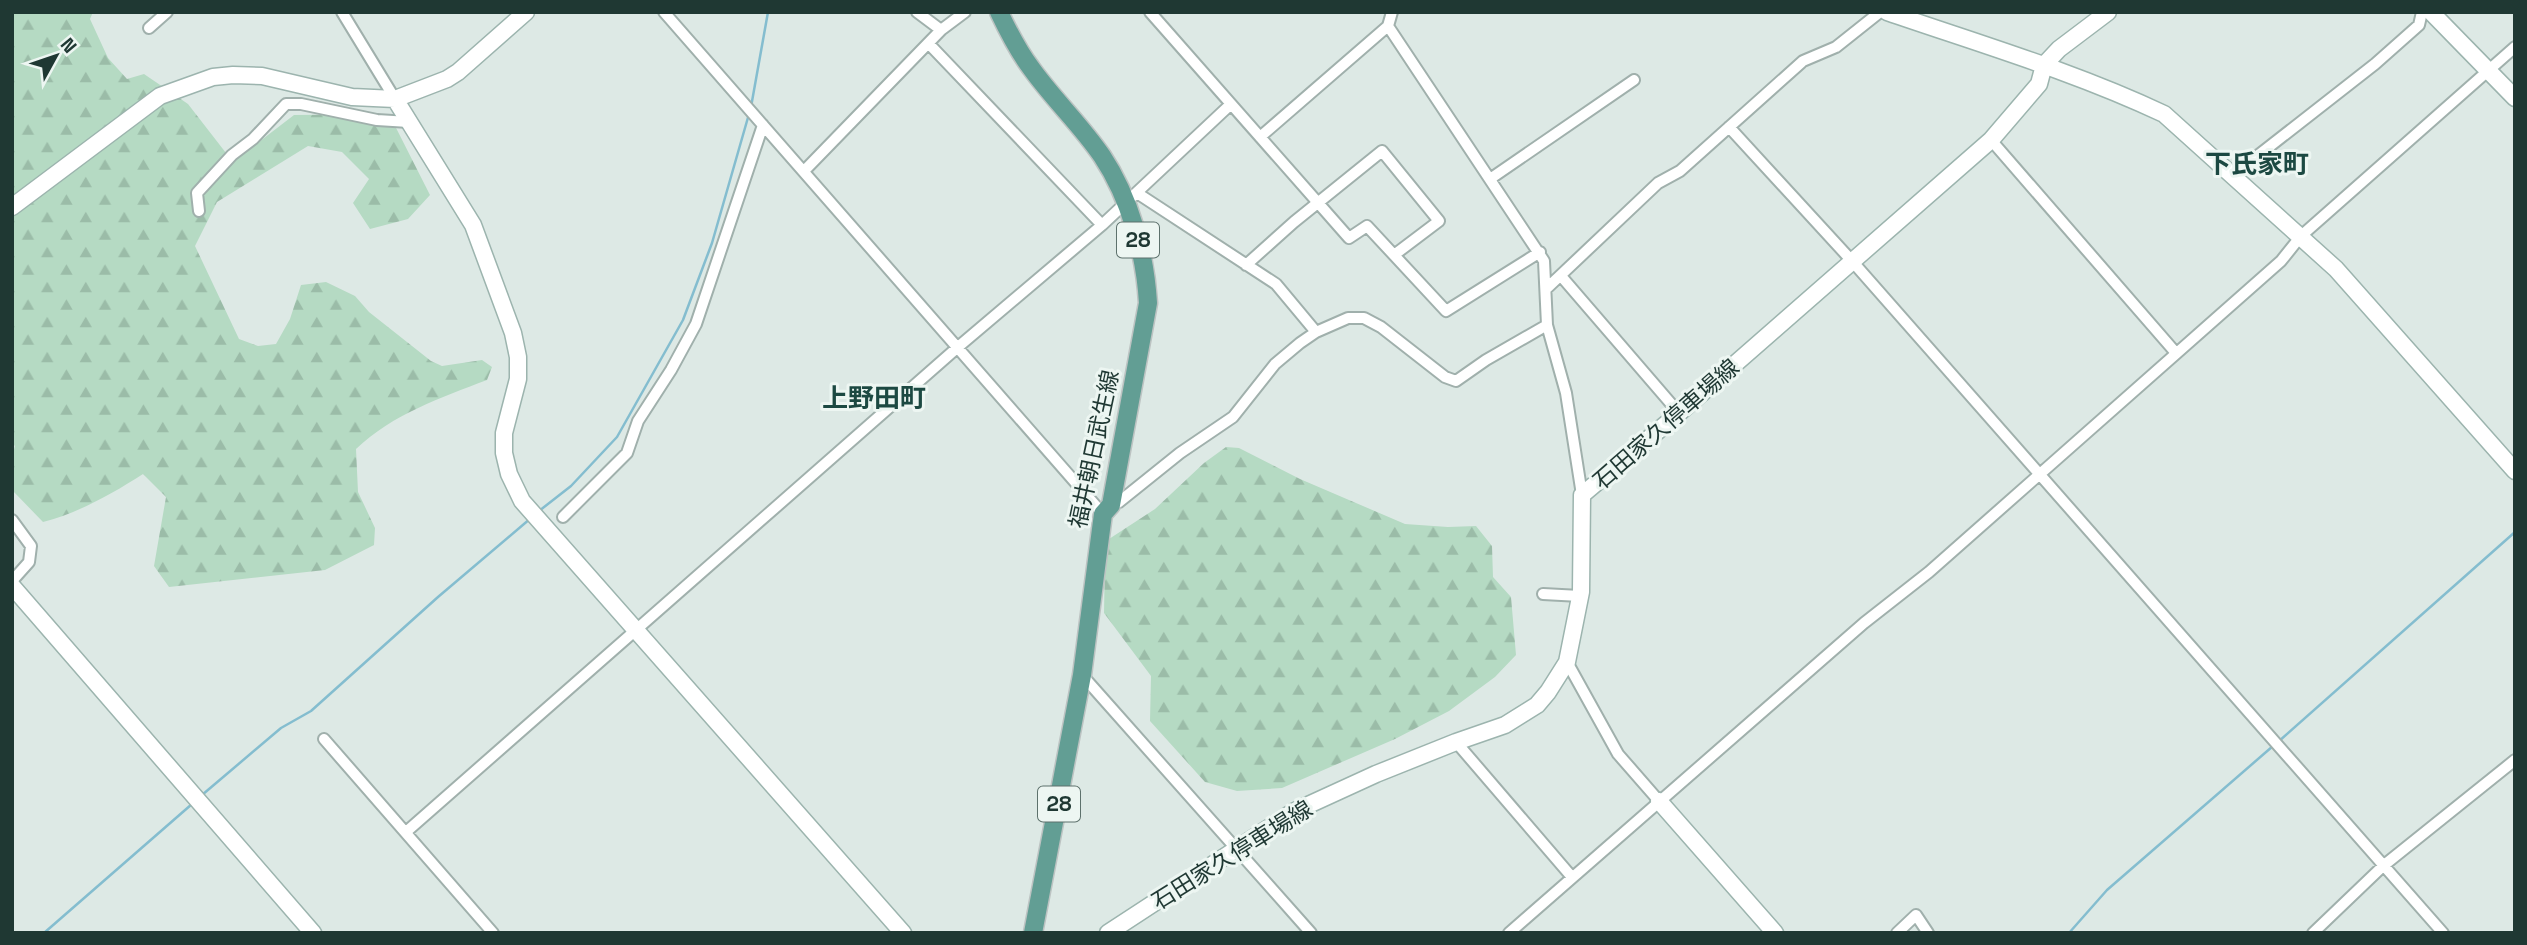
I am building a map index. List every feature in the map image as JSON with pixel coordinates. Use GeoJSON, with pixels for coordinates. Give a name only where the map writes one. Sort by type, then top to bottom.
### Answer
{"type":"FeatureCollection","features":[{"type":"Feature","properties":{"kind":"main road","name":"福井朝日武生線"},"geometry":{"type":"LineString","coordinates":[[999,12],[1030,68],[1102,157],[1131,199],[1148,303],[1107,509],[1082,676],[1033,933]]}},
{"type":"Feature","properties":{"kind":"street"},"geometry":{"type":"LineString","coordinates":[[149,28],[167,12]]}},
{"type":"Feature","properties":{"kind":"street"},"geometry":{"type":"LineString","coordinates":[[342,12],[473,225],[513,333],[518,357],[518,379],[504,433],[504,453],[509,474],[522,501],[903,933]]}},
{"type":"Feature","properties":{"kind":"street"},"geometry":{"type":"LineString","coordinates":[[12,207],[160,96],[213,77],[262,76],[352,97],[395,99],[447,79],[458,72],[526,12]]}},
{"type":"Feature","properties":{"kind":"street"},"geometry":{"type":"LineString","coordinates":[[664,12],[957,347],[1107,509],[1180,453],[1233,417],[1275,365],[1316,332],[1348,318],[1364,318],[1413,350],[1445,377],[1456,381],[1486,360],[1547,325]]}},
{"type":"Feature","properties":{"kind":"street"},"geometry":{"type":"LineString","coordinates":[[916,12],[941,30]]}},
{"type":"Feature","properties":{"kind":"street"},"geometry":{"type":"LineString","coordinates":[[804,171],[941,30],[964,12]]}},
{"type":"Feature","properties":{"kind":"street"},"geometry":{"type":"LineString","coordinates":[[1150,12],[1349,238],[1367,226],[1446,311],[1540,252]]}},
{"type":"Feature","properties":{"kind":"street"},"geometry":{"type":"LineString","coordinates":[[1259,137],[1388,26],[1392,12]]}},
{"type":"Feature","properties":{"kind":"street"},"geometry":{"type":"LineString","coordinates":[[1546,289],[1658,183],[1681,171],[1803,61],[1836,47],[1880,12]]}},
{"type":"Feature","properties":{"kind":"street"},"geometry":{"type":"LineString","coordinates":[[1887,12],[2044,65],[2164,114],[2336,269],[2515,471]]}},
{"type":"Feature","properties":{"kind":"street","name":"石田家久停車場線"},"geometry":{"type":"LineString","coordinates":[[1108,933],[1293,812],[1376,774],[1505,725],[1536,705],[1548,692],[1567,662],[1580,596],[1582,495],[1991,140],[2039,84],[2044,65],[2108,12]]}},
{"type":"Feature","properties":{"kind":"street"},"geometry":{"type":"LineString","coordinates":[[2232,175],[2375,64],[2420,25],[2422,12]]}},
{"type":"Feature","properties":{"kind":"street"},"geometry":{"type":"LineString","coordinates":[[2431,12],[2515,98]]}},
{"type":"Feature","properties":{"kind":"street"},"geometry":{"type":"LineString","coordinates":[[1388,26],[1544,261],[1547,325],[1566,393],[1582,495]]}},
{"type":"Feature","properties":{"kind":"street"},"geometry":{"type":"LineString","coordinates":[[929,44],[1102,225]]}},
{"type":"Feature","properties":{"kind":"street"},"geometry":{"type":"LineString","coordinates":[[1509,933],[1864,622],[1929,572],[2281,261],[2301,236],[2515,47]]}},
{"type":"Feature","properties":{"kind":"street"},"geometry":{"type":"LineString","coordinates":[[1490,179],[1634,80]]}},
{"type":"Feature","properties":{"kind":"street"},"geometry":{"type":"LineString","coordinates":[[199,211],[197,193],[232,155],[253,139],[286,104],[301,104],[377,120],[409,121]]}},
{"type":"Feature","properties":{"kind":"street"},"geometry":{"type":"LineString","coordinates":[[407,832],[957,347],[1102,225],[1231,104]]}},
{"type":"Feature","properties":{"kind":"street"},"geometry":{"type":"LineString","coordinates":[[562,517],[627,453],[638,421],[671,370],[696,324],[760,121]]}},
{"type":"Feature","properties":{"kind":"street"},"geometry":{"type":"LineString","coordinates":[[1729,127],[1852,261],[2443,933]]}},
{"type":"Feature","properties":{"kind":"street"},"geometry":{"type":"LineString","coordinates":[[1991,140],[2176,353]]}},
{"type":"Feature","properties":{"kind":"street"},"geometry":{"type":"LineString","coordinates":[[1247,265],[1318,202],[1382,151],[1439,221],[1394,255]]}},
{"type":"Feature","properties":{"kind":"street"},"geometry":{"type":"LineString","coordinates":[[1131,199],[1276,284],[1316,332]]}},
{"type":"Feature","properties":{"kind":"street"},"geometry":{"type":"LineString","coordinates":[[1561,276],[1679,413]]}},
{"type":"Feature","properties":{"kind":"street"},"geometry":{"type":"LineString","coordinates":[[12,520],[31,546],[29,562],[12,581]]}},
{"type":"Feature","properties":{"kind":"street"},"geometry":{"type":"LineString","coordinates":[[12,586],[313,933]]}},
{"type":"Feature","properties":{"kind":"street"},"geometry":{"type":"LineString","coordinates":[[1543,594],[1580,596]]}},
{"type":"Feature","properties":{"kind":"street"},"geometry":{"type":"LineString","coordinates":[[1567,662],[1618,754],[1775,933]]}},
{"type":"Feature","properties":{"kind":"street"},"geometry":{"type":"LineString","coordinates":[[1082,676],[1311,933]]}},
{"type":"Feature","properties":{"kind":"street"},"geometry":{"type":"LineString","coordinates":[[324,739],[493,933]]}},
{"type":"Feature","properties":{"kind":"street"},"geometry":{"type":"LineString","coordinates":[[1456,742],[1571,876]]}},
{"type":"Feature","properties":{"kind":"street"},"geometry":{"type":"LineString","coordinates":[[2313,933],[2383,866],[2515,760]]}},
{"type":"Feature","properties":{"kind":"street"},"geometry":{"type":"LineString","coordinates":[[1897,933],[1916,915],[1928,933]]}},
{"type":"Feature","properties":{"kind":"green space"},"geometry":{"type":"Polygon","coordinates":[[[12,12],[93,12],[90,19],[108,58],[127,79],[144,74],[188,104],[233,162],[294,115],[389,114],[430,195],[408,219],[370,229],[353,203],[369,179],[342,152],[308,146],[217,202],[195,246],[239,339],[258,346],[276,344],[290,319],[301,285],[326,282],[355,296],[369,312],[431,361],[442,366],[482,360],[492,367],[487,380],[401,417],[356,449],[358,492],[375,528],[374,545],[325,570],[169,587],[154,566],[166,497],[143,474],[69,514],[43,522],[12,490],[12,456],[15,446],[12,443],[12,12]]]}},
{"type":"Feature","properties":{"kind":"green space"},"geometry":{"type":"Polygon","coordinates":[[[1226,447],[1239,448],[1300,479],[1405,524],[1476,526],[1492,546],[1493,577],[1511,597],[1516,655],[1495,677],[1449,711],[1395,739],[1282,788],[1237,791],[1205,782],[1150,721],[1151,676],[1104,613],[1105,559],[1109,539],[1155,509],[1204,463],[1226,447]]]}},
{"type":"Feature","properties":{"kind":"waterway"},"geometry":{"type":"LineString","coordinates":[[751,107],[768,12]]}},
{"type":"Feature","properties":{"kind":"waterway"},"geometry":{"type":"LineString","coordinates":[[539,511],[571,486],[617,437],[683,320],[712,243],[749,114]]}},
{"type":"Feature","properties":{"kind":"waterway"},"geometry":{"type":"LineString","coordinates":[[202,795],[281,728],[311,711],[531,518]]}},
{"type":"Feature","properties":{"kind":"waterway"},"geometry":{"type":"LineString","coordinates":[[2278,742],[2515,532]]}},
{"type":"Feature","properties":{"kind":"waterway"},"geometry":{"type":"LineString","coordinates":[[2069,933],[2107,890],[2273,746]]}},
{"type":"Feature","properties":{"kind":"waterway"},"geometry":{"type":"LineString","coordinates":[[44,933],[192,804]]}},
{"type":"Feature","properties":{"kind":"district","name":"下氏家町"},"geometry":{"type":"Point","coordinates":[2257,164]}},
{"type":"Feature","properties":{"kind":"district","name":"上野田町"},"geometry":{"type":"Point","coordinates":[874,398]}}]}
